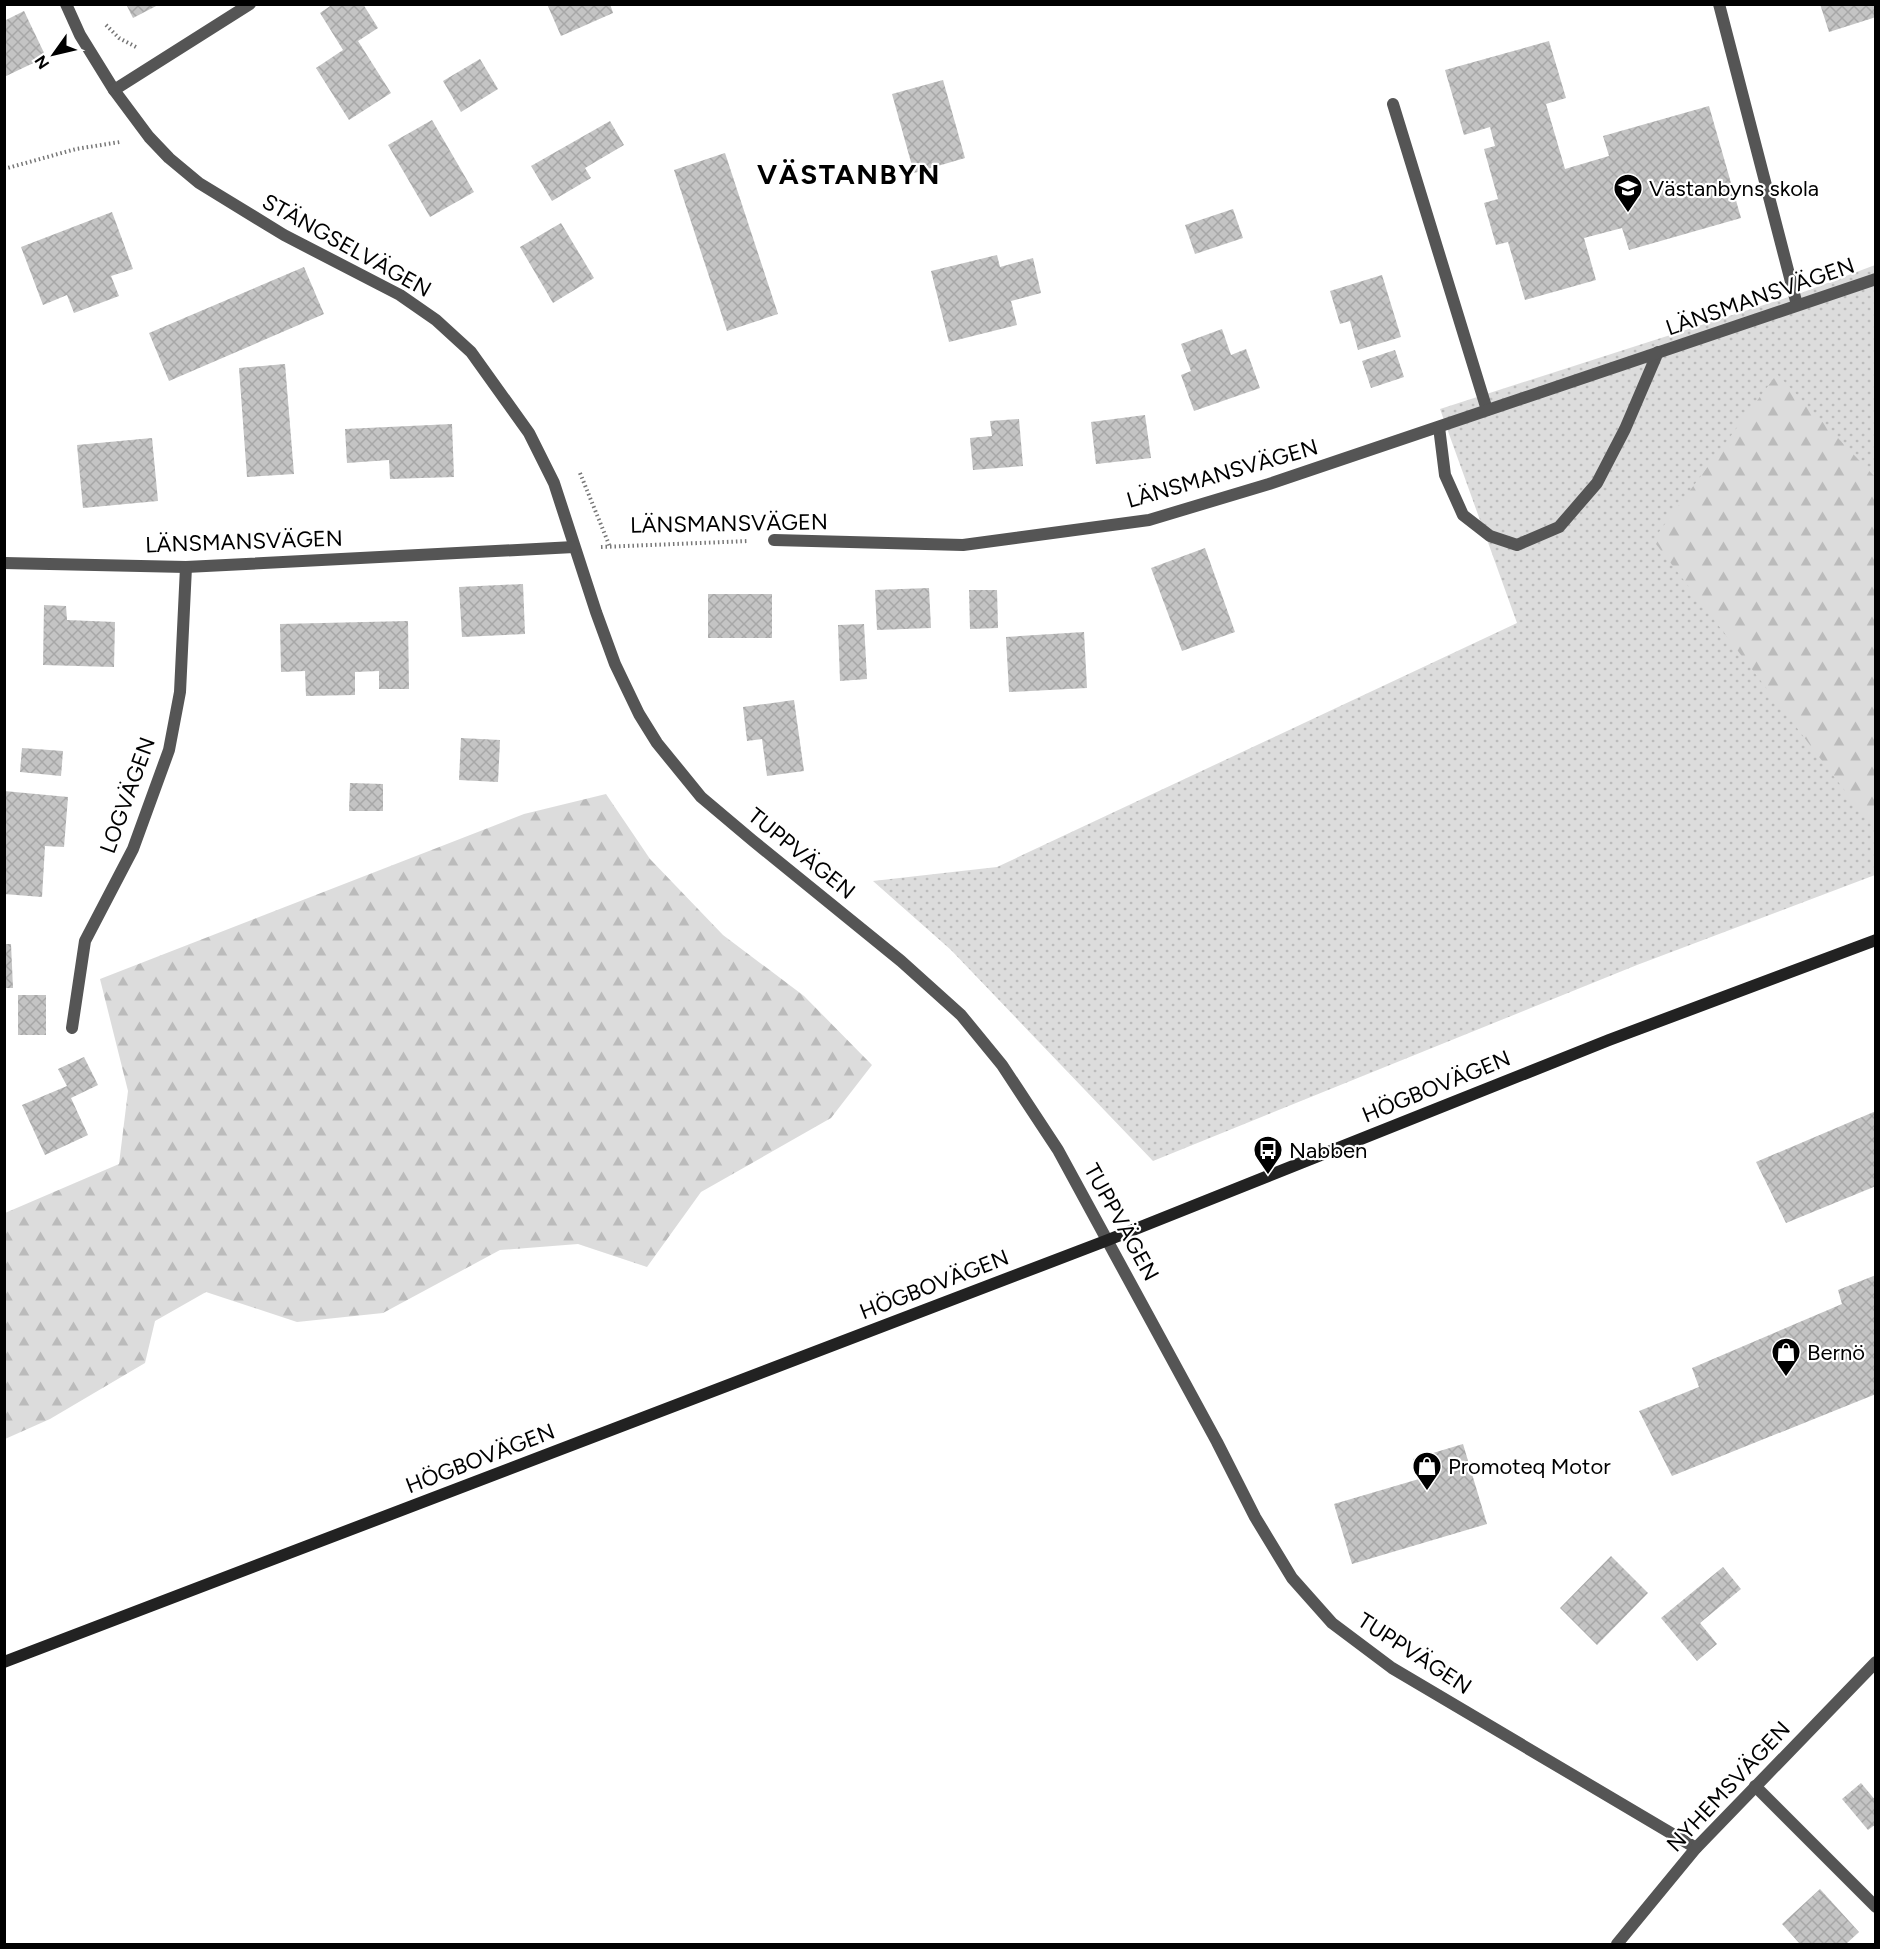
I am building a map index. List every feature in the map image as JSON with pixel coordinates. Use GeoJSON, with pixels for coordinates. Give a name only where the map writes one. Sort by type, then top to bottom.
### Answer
{"type":"FeatureCollection","features":[{"type":"Feature","properties":{"kind":"main road","name":"HÖGBOVÄGEN"},"geometry":{"type":"LineString","coordinates":[[4,1662],[1108,1240],[1609,1040],[1875,940]]}},
{"type":"Feature","properties":{"kind":"street","name":"STÄNGSELVÄGEN"},"geometry":{"type":"LineString","coordinates":[[66,4],[80,35],[114,90],[149,137],[169,158],[199,183],[284,235],[400,295],[436,320],[471,352],[529,433],[554,483],[574,547]]}},
{"type":"Feature","properties":{"kind":"street"},"geometry":{"type":"LineString","coordinates":[[114,90],[250,4]]}},
{"type":"Feature","properties":{"kind":"street"},"geometry":{"type":"LineString","coordinates":[[1719,4],[1797,305]]}},
{"type":"Feature","properties":{"kind":"street"},"geometry":{"type":"LineString","coordinates":[[1393,104],[1487,410]]}},
{"type":"Feature","properties":{"kind":"street","name":"LÄNSMANSVÄGEN"},"geometry":{"type":"LineString","coordinates":[[774,540],[963,545],[1149,520],[1269,484],[1875,279]]}},
{"type":"Feature","properties":{"kind":"street","name":"LÄNSMANSVÄGEN"},"geometry":{"type":"LineString","coordinates":[[1439,427],[1445,475],[1463,515],[1490,536],[1517,545],[1558,527],[1597,483],[1625,429],[1658,352]]}},
{"type":"Feature","properties":{"kind":"street","name":"LÄNSMANSVÄGEN"},"geometry":{"type":"LineString","coordinates":[[4,563],[186,567],[574,547]]}},
{"type":"Feature","properties":{"kind":"street","name":"TUPPVÄGEN"},"geometry":{"type":"LineString","coordinates":[[574,547],[615,664],[639,714],[657,743],[701,796],[901,961],[961,1015],[1002,1065],[1058,1150],[1255,1517],[1292,1578],[1332,1623],[1392,1668],[1696,1848]]}},
{"type":"Feature","properties":{"kind":"street","name":"LOGVÄGEN"},"geometry":{"type":"LineString","coordinates":[[72,1028],[85,941],[133,849],[169,750],[180,692],[186,567]]}},
{"type":"Feature","properties":{"kind":"street","name":"NYHEMSVÄGEN"},"geometry":{"type":"LineString","coordinates":[[1617,1944],[1696,1848],[1875,1662]]}},
{"type":"Feature","properties":{"kind":"street"},"geometry":{"type":"LineString","coordinates":[[1755,1786],[1875,1906]]}},
{"type":"Feature","properties":{"kind":"path"},"geometry":{"type":"LineString","coordinates":[[100,19],[119,38],[136,47],[145,45]]}},
{"type":"Feature","properties":{"kind":"path","name":"LÄNSMANSVÄGEN"},"geometry":{"type":"LineString","coordinates":[[574,547],[610,548],[774,540]]}},
{"type":"Feature","properties":{"kind":"green space"},"geometry":{"type":"Polygon","coordinates":[[[1875,265],[1875,875],[1637,965],[1153,1161],[951,950],[873,881],[997,867],[1517,623],[1440,409],[1801,293],[1875,265]]]}},
{"type":"Feature","properties":{"kind":"green space"},"geometry":{"type":"Polygon","coordinates":[[[1777,374],[1875,477],[1875,830],[1653,540],[1777,374]]]}},
{"type":"Feature","properties":{"kind":"green space"},"geometry":{"type":"Polygon","coordinates":[[[606,794],[650,859],[723,935],[804,996],[872,1065],[831,1118],[701,1192],[647,1267],[578,1244],[500,1250],[383,1313],[297,1322],[206,1292],[155,1321],[145,1363],[50,1419],[5,1439],[5,1213],[119,1164],[128,1091],[100,979],[524,814],[606,794]]]}},
{"type":"Feature","properties":{"kind":"building"},"geometry":{"type":"Polygon","coordinates":[[[126,4],[160,4],[133,18],[126,4]]]}},
{"type":"Feature","properties":{"kind":"building"},"geometry":{"type":"Polygon","coordinates":[[[333,4],[363,4],[378,28],[358,41],[391,93],[349,120],[316,68],[343,50],[320,13],[333,4]]]}},
{"type":"Feature","properties":{"kind":"building"},"geometry":{"type":"Polygon","coordinates":[[[547,4],[610,4],[613,13],[561,36],[547,4]]]}},
{"type":"Feature","properties":{"kind":"building"},"geometry":{"type":"Polygon","coordinates":[[[1820,4],[1876,4],[1876,17],[1829,32],[1820,4]]]}},
{"type":"Feature","properties":{"kind":"building"},"geometry":{"type":"Polygon","coordinates":[[[24,11],[46,57],[4,77],[4,21],[24,11]]]}},
{"type":"Feature","properties":{"kind":"building"},"geometry":{"type":"Polygon","coordinates":[[[1549,41],[1566,98],[1546,104],[1565,169],[1609,156],[1603,136],[1709,106],[1741,218],[1629,250],[1622,228],[1584,238],[1596,280],[1525,300],[1508,242],[1496,245],[1484,203],[1498,199],[1484,149],[1495,146],[1490,127],[1464,135],[1445,70],[1549,41]]]}},
{"type":"Feature","properties":{"kind":"building"},"geometry":{"type":"Polygon","coordinates":[[[480,59],[498,89],[461,112],[443,81],[480,59]]]}},
{"type":"Feature","properties":{"kind":"building"},"geometry":{"type":"Polygon","coordinates":[[[943,80],[965,158],[914,173],[892,94],[943,80]]]}},
{"type":"Feature","properties":{"kind":"building"},"geometry":{"type":"Polygon","coordinates":[[[432,120],[474,192],[430,217],[388,145],[432,120]]]}},
{"type":"Feature","properties":{"kind":"building"},"geometry":{"type":"Polygon","coordinates":[[[610,121],[624,145],[585,168],[591,178],[552,201],[531,166],[610,121]]]}},
{"type":"Feature","properties":{"kind":"building"},"geometry":{"type":"Polygon","coordinates":[[[725,153],[778,314],[727,331],[674,170],[725,153]]]}},
{"type":"Feature","properties":{"kind":"building"},"geometry":{"type":"Polygon","coordinates":[[[1233,209],[1243,238],[1195,254],[1185,225],[1233,209]]]}},
{"type":"Feature","properties":{"kind":"building"},"geometry":{"type":"Polygon","coordinates":[[[112,212],[133,269],[111,276],[119,296],[74,313],[67,295],[43,305],[21,247],[112,212]]]}},
{"type":"Feature","properties":{"kind":"building"},"geometry":{"type":"Polygon","coordinates":[[[561,223],[594,278],[553,303],[520,247],[561,223]]]}},
{"type":"Feature","properties":{"kind":"building"},"geometry":{"type":"Polygon","coordinates":[[[997,255],[1000,267],[1033,258],[1041,293],[1011,301],[1017,325],[949,342],[931,271],[997,255]]]}},
{"type":"Feature","properties":{"kind":"building"},"geometry":{"type":"Polygon","coordinates":[[[304,267],[324,314],[169,381],[149,333],[304,267]]]}},
{"type":"Feature","properties":{"kind":"building"},"geometry":{"type":"Polygon","coordinates":[[[1382,275],[1401,337],[1358,350],[1350,321],[1340,324],[1330,291],[1382,275]]]}},
{"type":"Feature","properties":{"kind":"building"},"geometry":{"type":"Polygon","coordinates":[[[1222,329],[1231,355],[1246,349],[1260,388],[1194,411],[1181,375],[1191,371],[1181,344],[1222,329]]]}},
{"type":"Feature","properties":{"kind":"building"},"geometry":{"type":"Polygon","coordinates":[[[1395,350],[1404,377],[1371,388],[1362,361],[1395,350]]]}},
{"type":"Feature","properties":{"kind":"building"},"geometry":{"type":"Polygon","coordinates":[[[285,364],[294,474],[247,477],[239,368],[285,364]]]}},
{"type":"Feature","properties":{"kind":"building"},"geometry":{"type":"Polygon","coordinates":[[[1145,415],[1151,458],[1096,464],[1091,422],[1145,415]]]}},
{"type":"Feature","properties":{"kind":"building"},"geometry":{"type":"Polygon","coordinates":[[[1019,419],[1023,466],[973,470],[970,438],[992,436],[990,421],[1019,419]]]}},
{"type":"Feature","properties":{"kind":"building"},"geometry":{"type":"Polygon","coordinates":[[[452,424],[454,477],[390,479],[389,460],[347,463],[345,429],[452,424]]]}},
{"type":"Feature","properties":{"kind":"building"},"geometry":{"type":"Polygon","coordinates":[[[152,438],[158,501],[83,508],[77,445],[152,438]]]}},
{"type":"Feature","properties":{"kind":"building"},"geometry":{"type":"Polygon","coordinates":[[[1205,548],[1235,632],[1182,651],[1151,568],[1205,548]]]}},
{"type":"Feature","properties":{"kind":"building"},"geometry":{"type":"Polygon","coordinates":[[[523,584],[525,634],[462,637],[459,587],[523,584]]]}},
{"type":"Feature","properties":{"kind":"building"},"geometry":{"type":"Polygon","coordinates":[[[929,588],[931,628],[877,630],[875,590],[929,588]]]}},
{"type":"Feature","properties":{"kind":"building"},"geometry":{"type":"Polygon","coordinates":[[[969,590],[997,590],[998,628],[970,629],[969,590]]]}},
{"type":"Feature","properties":{"kind":"building"},"geometry":{"type":"Polygon","coordinates":[[[708,594],[772,594],[772,638],[708,638],[708,594]]]}},
{"type":"Feature","properties":{"kind":"building"},"geometry":{"type":"Polygon","coordinates":[[[44,605],[66,606],[67,620],[115,622],[114,667],[43,665],[44,605]]]}},
{"type":"Feature","properties":{"kind":"building"},"geometry":{"type":"Polygon","coordinates":[[[408,621],[409,689],[379,689],[379,671],[355,672],[355,695],[306,696],[305,671],[281,672],[280,624],[408,621]]]}},
{"type":"Feature","properties":{"kind":"building"},"geometry":{"type":"Polygon","coordinates":[[[864,624],[867,679],[840,681],[838,625],[864,624]]]}},
{"type":"Feature","properties":{"kind":"building"},"geometry":{"type":"Polygon","coordinates":[[[1084,632],[1087,688],[1009,692],[1006,637],[1084,632]]]}},
{"type":"Feature","properties":{"kind":"building"},"geometry":{"type":"Polygon","coordinates":[[[794,700],[804,771],[767,776],[762,739],[747,741],[743,707],[794,700]]]}},
{"type":"Feature","properties":{"kind":"building"},"geometry":{"type":"Polygon","coordinates":[[[461,738],[500,740],[498,782],[459,780],[461,738]]]}},
{"type":"Feature","properties":{"kind":"building"},"geometry":{"type":"Polygon","coordinates":[[[22,748],[63,751],[61,776],[20,772],[22,748]]]}},
{"type":"Feature","properties":{"kind":"building"},"geometry":{"type":"Polygon","coordinates":[[[350,783],[383,784],[383,811],[349,811],[350,783]]]}},
{"type":"Feature","properties":{"kind":"building"},"geometry":{"type":"Polygon","coordinates":[[[4,791],[68,797],[64,847],[45,846],[42,897],[4,894],[4,791]]]}},
{"type":"Feature","properties":{"kind":"building"},"geometry":{"type":"Polygon","coordinates":[[[5,944],[11,944],[13,988],[5,988],[5,944]]]}},
{"type":"Feature","properties":{"kind":"building"},"geometry":{"type":"Polygon","coordinates":[[[18,995],[46,995],[46,1035],[18,1035],[18,995]]]}},
{"type":"Feature","properties":{"kind":"building"},"geometry":{"type":"Polygon","coordinates":[[[84,1057],[98,1085],[71,1098],[88,1135],[45,1155],[22,1105],[67,1086],[58,1069],[84,1057]]]}},
{"type":"Feature","properties":{"kind":"building"},"geometry":{"type":"Polygon","coordinates":[[[1876,1111],[1876,1186],[1786,1223],[1756,1162],[1876,1111]]]}},
{"type":"Feature","properties":{"kind":"building","name":"Bernö"},"geometry":{"type":"Polygon","coordinates":[[[1876,1275],[1876,1394],[1672,1476],[1639,1411],[1699,1387],[1692,1368],[1842,1304],[1838,1290],[1876,1275]]]}},
{"type":"Feature","properties":{"kind":"building","name":"Promoteq Motor"},"geometry":{"type":"Polygon","coordinates":[[[1463,1444],[1487,1524],[1352,1564],[1334,1504],[1419,1479],[1413,1459],[1463,1444]]]}},
{"type":"Feature","properties":{"kind":"building"},"geometry":{"type":"Polygon","coordinates":[[[1611,1556],[1648,1593],[1597,1645],[1560,1608],[1611,1556]]]}},
{"type":"Feature","properties":{"kind":"building"},"geometry":{"type":"Polygon","coordinates":[[[1723,1567],[1741,1589],[1700,1623],[1717,1644],[1697,1661],[1661,1618],[1723,1567]]]}},
{"type":"Feature","properties":{"kind":"building"},"geometry":{"type":"Polygon","coordinates":[[[1861,1783],[1876,1801],[1876,1824],[1868,1830],[1842,1799],[1861,1783]]]}},
{"type":"Feature","properties":{"kind":"building"},"geometry":{"type":"Polygon","coordinates":[[[1820,1889],[1859,1932],[1846,1944],[1800,1944],[1782,1924],[1820,1889]]]}},
{"type":"Feature","properties":{"kind":"place","name":"Västanbyns skola"},"geometry":{"type":"Point","coordinates":[1628,214]}},
{"type":"Feature","properties":{"kind":"place","name":"Nabben"},"geometry":{"type":"Point","coordinates":[1268,1176]}},
{"type":"Feature","properties":{"kind":"place","name":"Bernö"},"geometry":{"type":"Point","coordinates":[1786,1378]}},
{"type":"Feature","properties":{"kind":"place","name":"Promoteq Motor"},"geometry":{"type":"Point","coordinates":[1427,1492]}},
{"type":"Feature","properties":{"kind":"district","name":"VÄSTANBYN"},"geometry":{"type":"Point","coordinates":[849,174]}}]}
